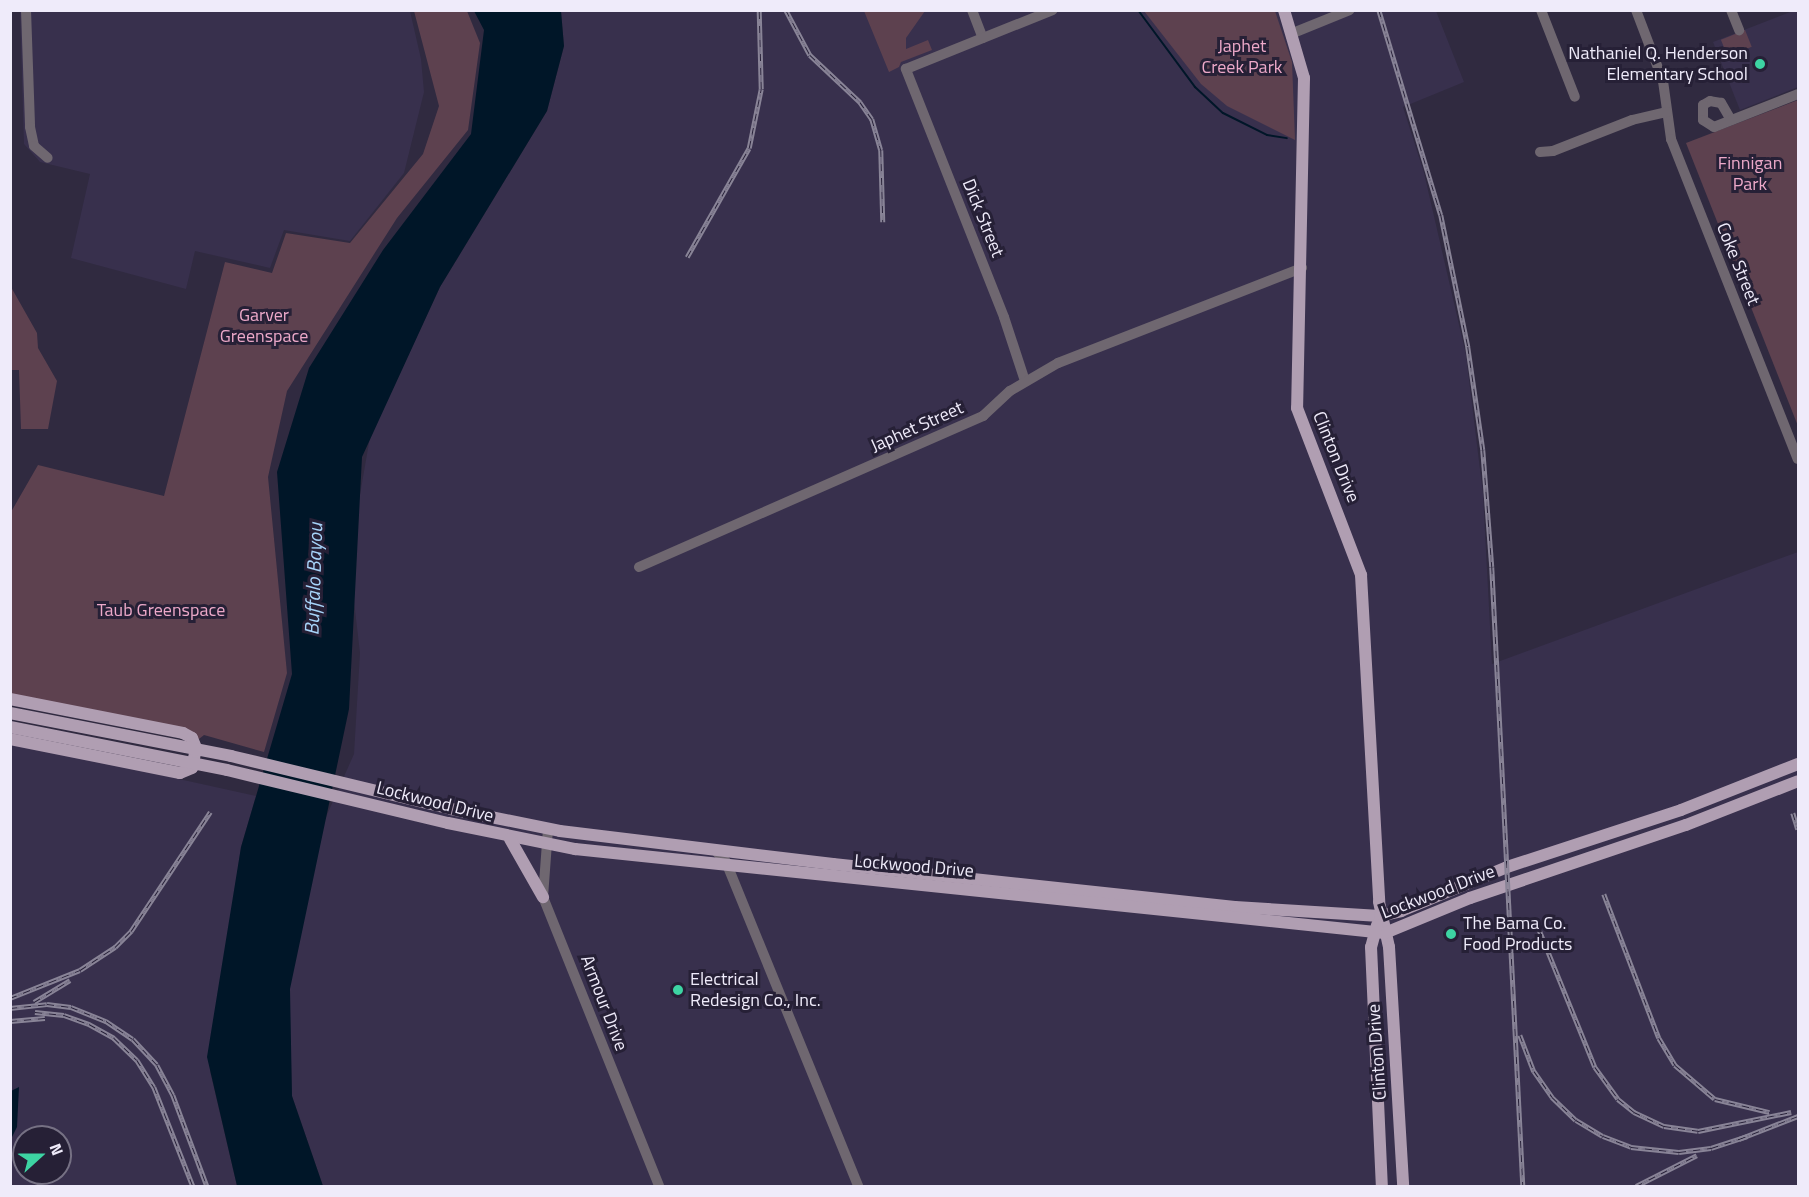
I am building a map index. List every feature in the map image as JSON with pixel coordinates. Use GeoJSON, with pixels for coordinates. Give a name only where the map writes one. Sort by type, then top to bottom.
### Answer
{"type":"FeatureCollection","features":[{"type":"Feature","properties":{"kind":"main road","name":"Clinton Drive"},"geometry":{"type":"LineString","coordinates":[[1284,10],[1293,33],[1304,78],[1302,268],[1297,408],[1361,575],[1380,933],[1389,947],[1403,1186]]}},
{"type":"Feature","properties":{"kind":"main road"},"geometry":{"type":"LineString","coordinates":[[10,699],[183,734],[192,738],[196,748],[192,768],[180,774],[10,739]]}},
{"type":"Feature","properties":{"kind":"main road","name":"Lockwood Drive"},"geometry":{"type":"LineString","coordinates":[[10,713],[231,756],[451,809],[548,829],[714,849],[832,871]]}},
{"type":"Feature","properties":{"kind":"main road","name":"Lockwood Drive"},"geometry":{"type":"LineString","coordinates":[[10,727],[227,770],[510,839],[545,844],[920,879],[1171,907],[1207,910],[1264,909],[1380,916],[1401,911],[1507,867],[1681,810],[1798,764]]}},
{"type":"Feature","properties":{"kind":"main road","name":"Lockwood Drive"},"geometry":{"type":"LineString","coordinates":[[1207,910],[1263,923],[1380,933],[1470,898],[1667,831],[1798,781]]}},
{"type":"Feature","properties":{"kind":"main road"},"geometry":{"type":"LineString","coordinates":[[510,839],[543,897]]}},
{"type":"Feature","properties":{"kind":"main road"},"geometry":{"type":"LineString","coordinates":[[1263,923],[1264,909]]}},
{"type":"Feature","properties":{"kind":"main road","name":"Clinton Drive"},"geometry":{"type":"LineString","coordinates":[[1380,933],[1371,947],[1382,1186]]}},
{"type":"Feature","properties":{"kind":"street"},"geometry":{"type":"LineString","coordinates":[[26,10],[30,127],[34,146],[48,158]]}},
{"type":"Feature","properties":{"kind":"street"},"geometry":{"type":"LineString","coordinates":[[972,10],[983,38],[1053,10]]}},
{"type":"Feature","properties":{"kind":"street"},"geometry":{"type":"LineString","coordinates":[[1293,33],[1350,10]]}},
{"type":"Feature","properties":{"kind":"street"},"geometry":{"type":"LineString","coordinates":[[1542,10],[1575,97]]}},
{"type":"Feature","properties":{"kind":"street","name":"Coke Street"},"geometry":{"type":"LineString","coordinates":[[1636,10],[1660,71],[1671,139],[1798,459]]}},
{"type":"Feature","properties":{"kind":"street"},"geometry":{"type":"LineString","coordinates":[[1731,10],[1739,30]]}},
{"type":"Feature","properties":{"kind":"street","name":"Dick Street"},"geometry":{"type":"LineString","coordinates":[[983,38],[906,69],[1004,316],[1025,381]]}},
{"type":"Feature","properties":{"kind":"street"},"geometry":{"type":"LineString","coordinates":[[1731,120],[1798,94]]}},
{"type":"Feature","properties":{"kind":"street"},"geometry":{"type":"LineString","coordinates":[[1540,152],[1553,150],[1632,120],[1666,112]]}},
{"type":"Feature","properties":{"kind":"street","name":"Japhet Street"},"geometry":{"type":"LineString","coordinates":[[639,567],[983,416],[1025,381],[1058,363],[1302,268]]}},
{"type":"Feature","properties":{"kind":"street","name":"Armour Drive"},"geometry":{"type":"LineString","coordinates":[[548,829],[545,844],[543,897],[659,1186]]}},
{"type":"Feature","properties":{"kind":"street"},"geometry":{"type":"LineString","coordinates":[[714,849],[726,862],[858,1186]]}},
{"type":"Feature","properties":{"kind":"shaded area"},"geometry":{"type":"Polygon","coordinates":[[[20,11],[410,11],[421,59],[424,92],[404,173],[350,241],[284,230],[270,268],[195,251],[186,289],[71,258],[90,174],[40,162],[24,144],[20,11]]]}},
{"type":"Feature","properties":{"kind":"shaded area"},"geometry":{"type":"Polygon","coordinates":[[[561,11],[1436,11],[1464,82],[1403,107],[1424,173],[1466,355],[1483,494],[1492,664],[1798,552],[1798,1186],[323,1186],[292,1096],[288,958],[322,826],[354,754],[360,653],[349,558],[370,437],[440,287],[547,111],[564,46],[561,11]]]}},
{"type":"Feature","properties":{"kind":"shaded area","name":"Nathaniel Q. Henderson Elementary School"},"geometry":{"type":"Polygon","coordinates":[[[1798,11],[1798,87],[1740,110],[1713,42],[1798,11]]]}},
{"type":"Feature","properties":{"kind":"shaded area"},"geometry":{"type":"Polygon","coordinates":[[[11,742],[256,796],[241,847],[210,1071],[237,1186],[11,1186],[11,742]]]}},
{"type":"Feature","properties":{"kind":"green space","name":"Taub Greenspace"},"geometry":{"type":"Polygon","coordinates":[[[414,11],[467,11],[480,43],[468,130],[397,218],[287,391],[268,477],[287,673],[264,752],[204,735],[199,739],[188,731],[11,694],[11,512],[38,465],[164,496],[225,262],[272,273],[286,233],[350,243],[423,154],[439,106],[414,11]]]}},
{"type":"Feature","properties":{"kind":"green space"},"geometry":{"type":"Polygon","coordinates":[[[864,11],[925,11],[906,38],[906,49],[928,40],[932,50],[901,62],[899,67],[889,72],[864,11]]]}},
{"type":"Feature","properties":{"kind":"green space","name":"Japhet Creek Park"},"geometry":{"type":"Polygon","coordinates":[[[1144,11],[1275,11],[1292,62],[1295,140],[1227,106],[1201,84],[1144,11]]]}},
{"type":"Feature","properties":{"kind":"green space"},"geometry":{"type":"Polygon","coordinates":[[[1745,30],[1752,47],[1728,56],[1721,40],[1745,30]]]}},
{"type":"Feature","properties":{"kind":"green space","name":"Finnigan Park"},"geometry":{"type":"Polygon","coordinates":[[[1798,100],[1798,426],[1686,143],[1798,100]]]}},
{"type":"Feature","properties":{"kind":"green space"},"geometry":{"type":"Polygon","coordinates":[[[11,287],[37,333],[38,348],[57,381],[48,429],[21,429],[19,370],[11,370],[11,287]]]}},
{"type":"Feature","properties":{"kind":"water","name":"Buffalo Bayou"},"geometry":{"type":"Polygon","coordinates":[[[474,11],[561,11],[564,46],[547,111],[440,287],[362,457],[349,709],[290,989],[292,1096],[323,1186],[237,1186],[207,1057],[241,847],[292,674],[277,472],[309,368],[383,250],[471,134],[484,30],[474,11]]]}},
{"type":"Feature","properties":{"kind":"water"},"geometry":{"type":"Polygon","coordinates":[[[19,1087],[17,1125],[12,1125],[11,1139],[11,1091],[19,1087]]]}},
{"type":"Feature","properties":{"kind":"waterway"},"geometry":{"type":"LineString","coordinates":[[1138,10],[1195,87],[1223,113],[1267,135],[1287,138]]}},
{"type":"Feature","properties":{"kind":"railway"},"geometry":{"type":"LineString","coordinates":[[687,257],[749,148],[761,89],[759,10]]}},
{"type":"Feature","properties":{"kind":"railway"},"geometry":{"type":"LineString","coordinates":[[786,10],[810,55],[860,102],[872,119],[881,150],[883,222]]}},
{"type":"Feature","properties":{"kind":"railway"},"geometry":{"type":"LineString","coordinates":[[1379,10],[1441,215],[1468,347],[1483,450],[1492,567],[1523,1186]]}},
{"type":"Feature","properties":{"kind":"railway"},"geometry":{"type":"LineString","coordinates":[[10,998],[80,970],[115,947],[131,931],[210,812]]}},
{"type":"Feature","properties":{"kind":"railway"},"geometry":{"type":"LineString","coordinates":[[1793,813],[1798,829]]}},
{"type":"Feature","properties":{"kind":"railway"},"geometry":{"type":"LineString","coordinates":[[1604,894],[1659,1038],[1675,1065],[1715,1099],[1769,1112]]}},
{"type":"Feature","properties":{"kind":"railway"},"geometry":{"type":"LineString","coordinates":[[1539,929],[1595,1067],[1618,1099],[1634,1112],[1664,1126],[1698,1131],[1791,1112]]}},
{"type":"Feature","properties":{"kind":"railway"},"geometry":{"type":"LineString","coordinates":[[34,1002],[70,980]]}},
{"type":"Feature","properties":{"kind":"railway"},"geometry":{"type":"LineString","coordinates":[[10,1008],[47,1004],[71,1007],[106,1021],[133,1039],[157,1065],[173,1095],[207,1186]]}},
{"type":"Feature","properties":{"kind":"railway"},"geometry":{"type":"LineString","coordinates":[[35,1012],[64,1015],[89,1024],[114,1038],[137,1060],[154,1087],[193,1186]]}},
{"type":"Feature","properties":{"kind":"railway"},"geometry":{"type":"LineString","coordinates":[[10,1021],[45,1018]]}},
{"type":"Feature","properties":{"kind":"railway"},"geometry":{"type":"LineString","coordinates":[[1520,1035],[1534,1071],[1552,1097],[1576,1120],[1603,1136],[1631,1147],[1679,1152],[1711,1148],[1747,1136]]}},
{"type":"Feature","properties":{"kind":"railway"},"geometry":{"type":"LineString","coordinates":[[1739,1139],[1798,1116]]}},
{"type":"Feature","properties":{"kind":"railway"},"geometry":{"type":"LineString","coordinates":[[1636,1186],[1697,1155]]}},
{"type":"Feature","properties":{"kind":"place","name":"Nathaniel Q. Henderson Elementary School"},"geometry":{"type":"Point","coordinates":[1760,64]}},
{"type":"Feature","properties":{"kind":"place","name":"The Bama Co. Food Products"},"geometry":{"type":"Point","coordinates":[1451,934]}},
{"type":"Feature","properties":{"kind":"place","name":"Electrical Redesign Co., Inc."},"geometry":{"type":"Point","coordinates":[678,990]}},
{"type":"Feature","properties":{"kind":"park label","name":"Garver Greenspace"},"geometry":{"type":"Point","coordinates":[264,326]}}]}
